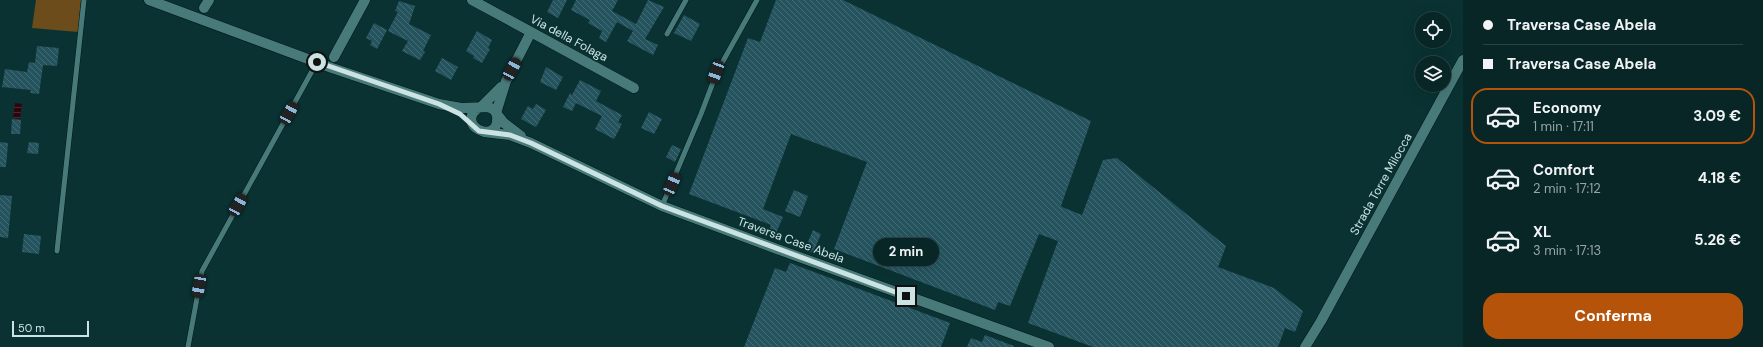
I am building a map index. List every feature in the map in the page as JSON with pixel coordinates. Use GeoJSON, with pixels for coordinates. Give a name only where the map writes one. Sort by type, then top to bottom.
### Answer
{"type":"FeatureCollection","features":[{"type":"Feature","properties":{"kind":"street"},"geometry":{"type":"LineString","coordinates":[[149,0],[317,62],[439,104],[460,114],[477,130],[510,135],[531,143]]}},
{"type":"Feature","properties":{"kind":"street"},"geometry":{"type":"LineString","coordinates":[[334,57],[365,0]]}},
{"type":"Feature","properties":{"kind":"street","name":"Via della Folaga"},"geometry":{"type":"LineString","coordinates":[[472,0],[634,88]]}},
{"type":"Feature","properties":{"kind":"street"},"geometry":{"type":"LineString","coordinates":[[484,132],[495,127],[506,81],[531,32]]}},
{"type":"Feature","properties":{"kind":"street","name":"Strada Torre Milocca"},"geometry":{"type":"LineString","coordinates":[[1321,321],[1463,60]]}},
{"type":"Feature","properties":{"kind":"street"},"geometry":{"type":"LineString","coordinates":[[473,126],[472,117],[476,110],[492,98],[506,81]]}},
{"type":"Feature","properties":{"kind":"street"},"geometry":{"type":"LineString","coordinates":[[439,104],[461,108],[490,108],[513,130],[531,143]]}},
{"type":"Feature","properties":{"kind":"street","name":"Traversa Case Abela"},"geometry":{"type":"LineString","coordinates":[[531,143],[662,206],[1049,347]]}},
{"type":"Feature","properties":{"kind":"street"},"geometry":{"type":"LineString","coordinates":[[1305,347],[1321,321]]}},
{"type":"Feature","properties":{"kind":"street"},"geometry":{"type":"LineString","coordinates":[[1313,347],[1321,321]]}},
{"type":"Feature","properties":{"kind":"lane"},"geometry":{"type":"LineString","coordinates":[[57,251],[84,0]]}},
{"type":"Feature","properties":{"kind":"lane"},"geometry":{"type":"LineString","coordinates":[[667,34],[686,0]]}},
{"type":"Feature","properties":{"kind":"lane"},"geometry":{"type":"LineString","coordinates":[[662,206],[701,114],[716,72],[757,0]]}},
{"type":"Feature","properties":{"kind":"lane"},"geometry":{"type":"LineString","coordinates":[[188,347],[202,271],[317,62]]}},
{"type":"Feature","properties":{"kind":"shaded area"},"geometry":{"type":"Polygon","coordinates":[[[36,0],[81,0],[78,32],[32,28],[36,0]]]}},
{"type":"Feature","properties":{"kind":"shaded area"},"geometry":{"type":"Polygon","coordinates":[[[15,103],[22,104],[20,119],[13,118],[15,103]]]}},
{"type":"Feature","properties":{"kind":"building"},"geometry":{"type":"Polygon","coordinates":[[[553,0],[567,0],[558,18],[547,12],[553,0]]]}},
{"type":"Feature","properties":{"kind":"building"},"geometry":{"type":"Polygon","coordinates":[[[576,0],[618,0],[612,11],[636,24],[648,0],[664,7],[645,39],[658,45],[653,55],[627,41],[633,31],[617,22],[606,42],[599,38],[602,31],[588,23],[590,20],[571,10],[576,0]]]}},
{"type":"Feature","properties":{"kind":"building"},"geometry":{"type":"Polygon","coordinates":[[[776,0],[843,0],[1091,121],[1061,206],[1082,215],[1103,160],[1117,158],[1226,246],[1218,267],[1274,288],[1303,311],[1295,332],[1285,328],[1278,347],[1093,347],[1028,323],[1058,241],[1039,234],[1010,306],[998,302],[995,310],[834,249],[867,162],[791,134],[763,209],[783,217],[776,233],[769,230],[771,225],[689,194],[748,38],[760,42],[776,0]]]}},
{"type":"Feature","properties":{"kind":"building"},"geometry":{"type":"Polygon","coordinates":[[[399,1],[415,6],[409,24],[431,35],[423,51],[425,52],[420,60],[402,51],[408,41],[388,31],[398,12],[395,11],[399,1]]]}},
{"type":"Feature","properties":{"kind":"building"},"geometry":{"type":"Polygon","coordinates":[[[684,15],[700,24],[691,41],[674,33],[684,15]]]}},
{"type":"Feature","properties":{"kind":"building"},"geometry":{"type":"Polygon","coordinates":[[[374,23],[387,30],[377,49],[370,45],[372,41],[366,38],[374,23]]]}},
{"type":"Feature","properties":{"kind":"building"},"geometry":{"type":"Polygon","coordinates":[[[477,31],[492,40],[488,48],[490,49],[482,63],[473,58],[474,56],[466,51],[477,31]]]}},
{"type":"Feature","properties":{"kind":"building"},"geometry":{"type":"Polygon","coordinates":[[[37,46],[59,48],[57,66],[43,65],[39,94],[30,93],[31,90],[2,87],[5,69],[27,72],[29,62],[35,63],[37,46]]]}},
{"type":"Feature","properties":{"kind":"building"},"geometry":{"type":"Polygon","coordinates":[[[442,58],[458,67],[451,80],[435,71],[442,58]]]}},
{"type":"Feature","properties":{"kind":"building"},"geometry":{"type":"Polygon","coordinates":[[[546,67],[563,77],[556,90],[540,82],[546,67]]]}},
{"type":"Feature","properties":{"kind":"building"},"geometry":{"type":"Polygon","coordinates":[[[580,80],[601,91],[596,101],[622,115],[618,122],[622,124],[614,139],[595,129],[602,116],[576,103],[572,111],[563,107],[570,93],[572,95],[580,80]]]}},
{"type":"Feature","properties":{"kind":"building"},"geometry":{"type":"Polygon","coordinates":[[[536,104],[546,110],[536,127],[521,119],[528,106],[533,109],[536,104]]]}},
{"type":"Feature","properties":{"kind":"building"},"geometry":{"type":"Polygon","coordinates":[[[649,112],[662,119],[654,134],[641,128],[649,112]]]}},
{"type":"Feature","properties":{"kind":"building"},"geometry":{"type":"Polygon","coordinates":[[[12,119],[21,120],[20,134],[11,134],[12,119]]]}},
{"type":"Feature","properties":{"kind":"building"},"geometry":{"type":"Polygon","coordinates":[[[0,142],[8,143],[6,167],[0,167],[0,142]]]}},
{"type":"Feature","properties":{"kind":"building"},"geometry":{"type":"Polygon","coordinates":[[[29,142],[39,143],[38,154],[27,153],[29,142]]]}},
{"type":"Feature","properties":{"kind":"building"},"geometry":{"type":"Polygon","coordinates":[[[672,145],[681,149],[675,162],[666,157],[672,145]]]}},
{"type":"Feature","properties":{"kind":"building"},"geometry":{"type":"Polygon","coordinates":[[[794,190],[808,196],[800,217],[785,211],[794,190]]]}},
{"type":"Feature","properties":{"kind":"building"},"geometry":{"type":"Polygon","coordinates":[[[0,195],[12,196],[8,238],[0,237],[0,195]]]}},
{"type":"Feature","properties":{"kind":"building"},"geometry":{"type":"Polygon","coordinates":[[[813,230],[821,234],[813,253],[805,249],[813,230]]]}},
{"type":"Feature","properties":{"kind":"building"},"geometry":{"type":"Polygon","coordinates":[[[24,234],[41,236],[39,254],[22,252],[24,234]]]}},
{"type":"Feature","properties":{"kind":"building"},"geometry":{"type":"Polygon","coordinates":[[[790,263],[950,323],[941,347],[744,347],[775,268],[786,272],[790,263]]]}},
{"type":"Feature","properties":{"kind":"building"},"geometry":{"type":"Polygon","coordinates":[[[985,335],[1014,347],[967,347],[971,338],[982,342],[985,335]]]}},
{"type":"Feature","properties":{"kind":"route"},"geometry":{"type":"LineString","coordinates":[[317,62],[439,104],[460,114],[479,131],[510,135],[531,143],[662,206],[906,296]]}}]}
